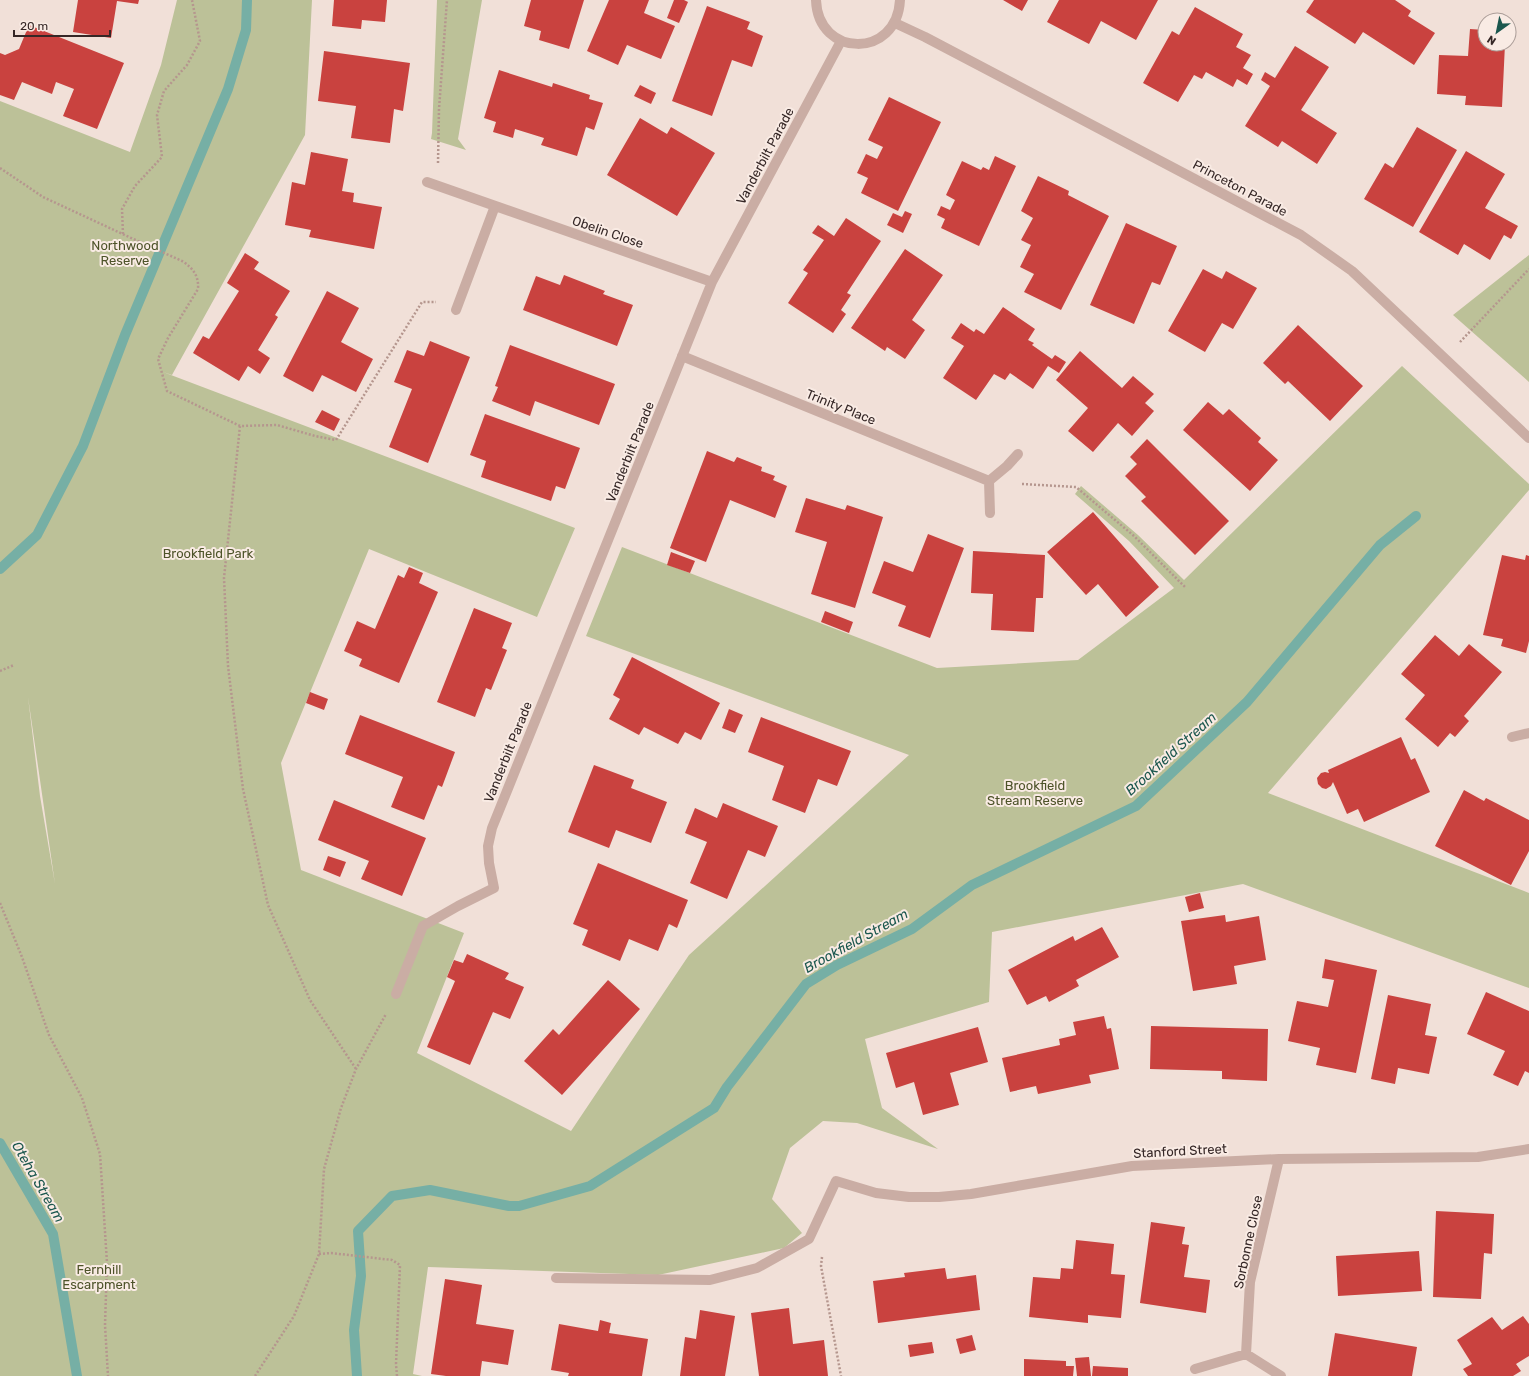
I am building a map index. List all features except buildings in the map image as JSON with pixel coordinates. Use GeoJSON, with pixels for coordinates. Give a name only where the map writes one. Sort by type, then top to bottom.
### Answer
{"type":"FeatureCollection","features":[{"type":"Feature","properties":{"kind":"street"},"geometry":{"type":"LineString","coordinates":[[816,0],[816,10],[821,23],[830,34],[841,41],[854,44],[866,44],[878,40],[888,32],[895,22],[900,10],[900,0]]}},
{"type":"Feature","properties":{"kind":"street","name":"Princeton Parade"},"geometry":{"type":"LineString","coordinates":[[895,22],[1301,235],[1352,271],[1529,438]]}},
{"type":"Feature","properties":{"kind":"street","name":"Vanderbilt Parade"},"geometry":{"type":"LineString","coordinates":[[396,994],[423,926],[494,888],[489,863],[488,846],[492,828],[712,282],[841,41]]}},
{"type":"Feature","properties":{"kind":"street","name":"Obelin Close"},"geometry":{"type":"LineString","coordinates":[[427,182],[712,282]]}},
{"type":"Feature","properties":{"kind":"street"},"geometry":{"type":"LineString","coordinates":[[457,307],[495,206]]}},
{"type":"Feature","properties":{"kind":"street","name":"Trinity Place"},"geometry":{"type":"LineString","coordinates":[[682,356],[989,482]]}},
{"type":"Feature","properties":{"kind":"street"},"geometry":{"type":"LineString","coordinates":[[990,514],[989,482],[1018,454]]}},
{"type":"Feature","properties":{"kind":"street"},"geometry":{"type":"LineString","coordinates":[[1512,737],[1529,733]]}},
{"type":"Feature","properties":{"kind":"street","name":"Stanford Street"},"geometry":{"type":"LineString","coordinates":[[556,1278],[710,1280],[757,1268],[809,1239],[836,1182],[876,1193],[909,1197],[938,1197],[971,1194],[1132,1166],[1279,1159],[1478,1157],[1529,1149]]}},
{"type":"Feature","properties":{"kind":"street","name":"Sorbonne Close"},"geometry":{"type":"LineString","coordinates":[[1246,1354],[1250,1282],[1279,1159]]}},
{"type":"Feature","properties":{"kind":"street"},"geometry":{"type":"LineString","coordinates":[[1195,1369],[1246,1354],[1282,1376]]}},
{"type":"Feature","properties":{"kind":"path"},"geometry":{"type":"LineString","coordinates":[[123,234],[122,209],[135,186],[162,157],[157,116],[164,91],[187,65],[200,41],[192,0]]}},
{"type":"Feature","properties":{"kind":"path"},"geometry":{"type":"LineString","coordinates":[[447,0],[438,164],[449,190]]}},
{"type":"Feature","properties":{"kind":"path"},"geometry":{"type":"LineString","coordinates":[[0,168],[43,197],[182,260],[189,265],[196,273],[199,280],[198,289],[168,338],[158,359],[168,391],[240,426],[277,426],[336,440],[422,302],[457,307]]}},
{"type":"Feature","properties":{"kind":"path"},"geometry":{"type":"LineString","coordinates":[[1445,358],[1529,270]]}},
{"type":"Feature","properties":{"kind":"path"},"geometry":{"type":"LineString","coordinates":[[240,426],[224,578],[228,666],[244,788],[268,905],[310,1000],[356,1069]]}},
{"type":"Feature","properties":{"kind":"path"},"geometry":{"type":"LineString","coordinates":[[989,482],[1076,488],[1134,536],[1186,588]]}},
{"type":"Feature","properties":{"kind":"path"},"geometry":{"type":"LineString","coordinates":[[0,671],[14,665]]}},
{"type":"Feature","properties":{"kind":"path"},"geometry":{"type":"LineString","coordinates":[[0,903],[22,957],[49,1035],[82,1098],[100,1154],[107,1263],[104,1325],[108,1376]]}},
{"type":"Feature","properties":{"kind":"path"},"geometry":{"type":"LineString","coordinates":[[255,1376],[294,1316],[319,1254],[324,1169],[341,1108],[356,1069],[396,994]]}},
{"type":"Feature","properties":{"kind":"path"},"geometry":{"type":"LineString","coordinates":[[319,1254],[331,1253],[392,1260],[400,1265],[396,1364],[397,1376]]}},
{"type":"Feature","properties":{"kind":"path"},"geometry":{"type":"LineString","coordinates":[[821,1266],[841,1376]]}},
{"type":"Feature","properties":{"kind":"green space"},"geometry":{"type":"Polygon","coordinates":[[[177,0],[312,0],[305,135],[172,375],[163,372],[575,528],[537,617],[369,549],[281,763],[301,870],[464,933],[417,1053],[571,1131],[689,955],[909,755],[586,636],[622,547],[937,668],[1078,660],[1174,588],[1129,541],[1075,494],[1081,486],[1138,535],[1184,580],[1402,366],[1529,484],[1529,490],[1268,793],[1529,893],[1529,988],[1243,884],[992,932],[989,1002],[865,1039],[882,1108],[938,1149],[857,1123],[823,1121],[790,1148],[772,1199],[802,1233],[784,1248],[658,1275],[428,1267],[413,1374],[422,1376],[0,1376],[0,101],[130,152],[161,65],[177,0]],[[28,697],[40,796],[55,884],[28,697]]]}},
{"type":"Feature","properties":{"kind":"green space"},"geometry":{"type":"Polygon","coordinates":[[[437,0],[482,0],[458,139],[466,150],[431,139],[437,0]]]}},
{"type":"Feature","properties":{"kind":"green space"},"geometry":{"type":"Polygon","coordinates":[[[1529,255],[1529,382],[1453,315],[1529,255]]]}},
{"type":"Feature","properties":{"kind":"waterway"},"geometry":{"type":"LineString","coordinates":[[0,569],[37,535],[83,446],[125,335],[228,89],[246,30],[247,0]]}},
{"type":"Feature","properties":{"kind":"waterway","name":"Brookfield Stream"},"geometry":{"type":"LineString","coordinates":[[357,1376],[354,1330],[361,1276],[358,1231],[392,1196],[430,1190],[509,1206],[519,1206],[590,1186],[714,1108],[727,1087],[806,984],[837,965],[912,929],[972,885],[1136,806],[1247,702],[1380,545],[1416,516]]}},
{"type":"Feature","properties":{"kind":"waterway","name":"Oteha Stream"},"geometry":{"type":"LineString","coordinates":[[0,1143],[53,1234],[77,1376]]}},
{"type":"Feature","properties":{"kind":"park label","name":"Northwood Reserve"},"geometry":{"type":"Point","coordinates":[125,252]}},
{"type":"Feature","properties":{"kind":"park label","name":"Brookfield Park"},"geometry":{"type":"Point","coordinates":[208,553]}},
{"type":"Feature","properties":{"kind":"park label","name":"Brookfield Stream Reserve"},"geometry":{"type":"Point","coordinates":[1035,792]}},
{"type":"Feature","properties":{"kind":"park label","name":"Fernhill Escarpment"},"geometry":{"type":"Point","coordinates":[99,1276]}}]}
